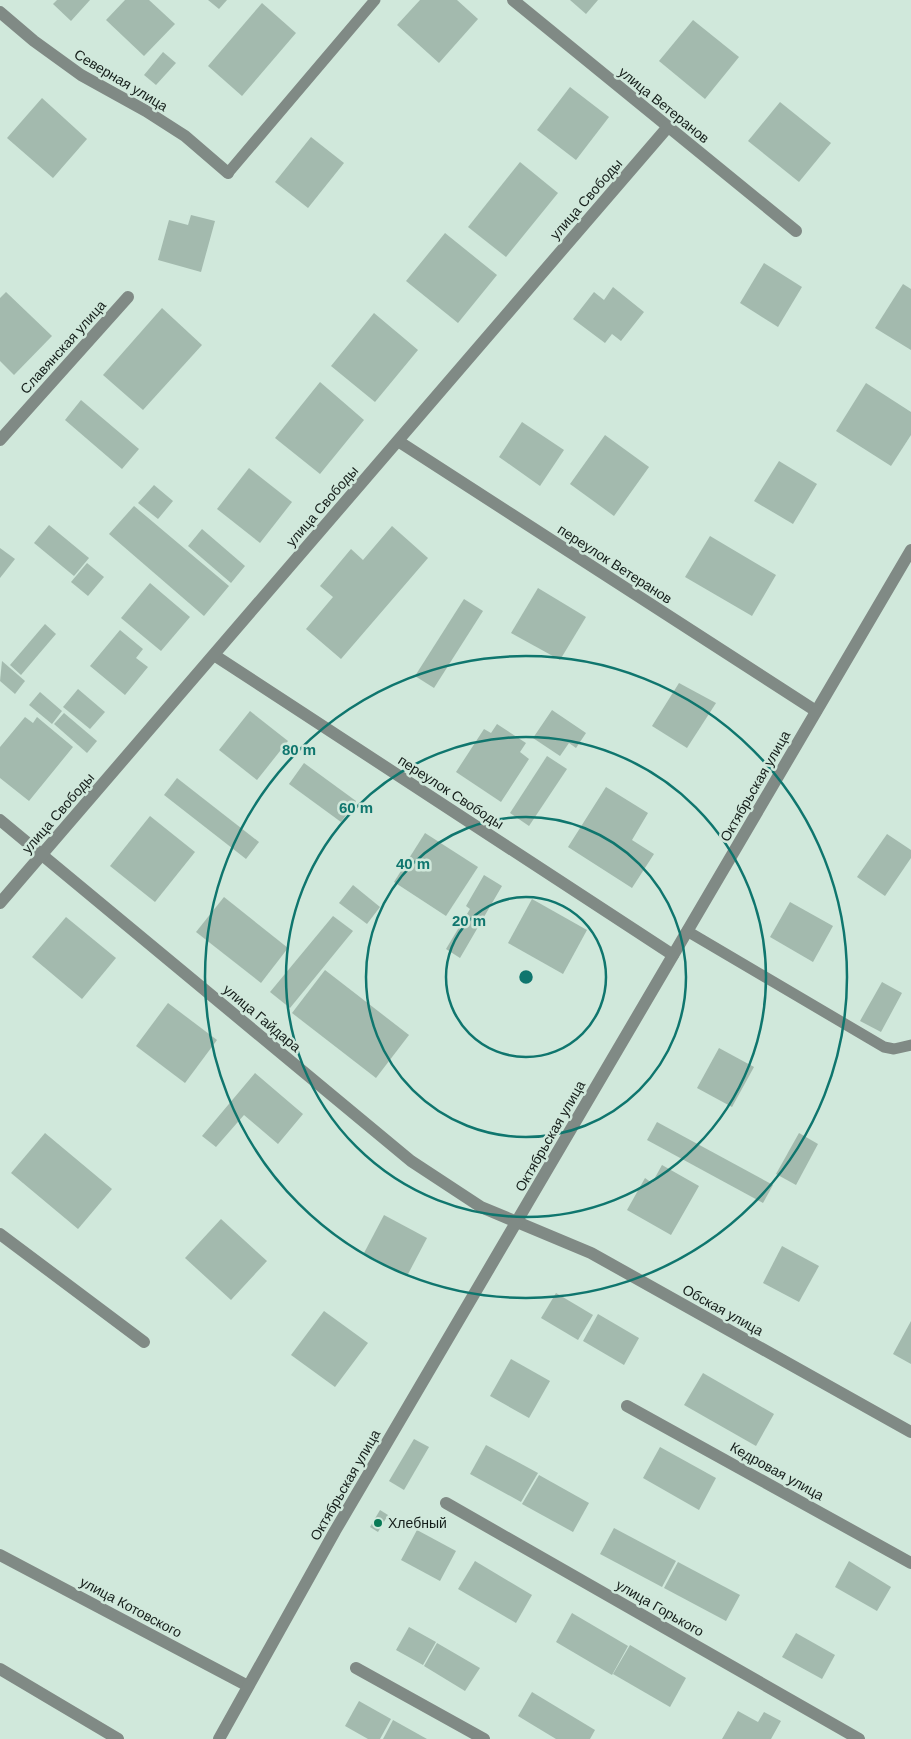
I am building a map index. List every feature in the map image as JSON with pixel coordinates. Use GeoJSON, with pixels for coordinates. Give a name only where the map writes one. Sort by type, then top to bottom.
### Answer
{"type":"FeatureCollection","features":[{"type":"Feature","properties":{"kind":"street","name":"улица Ветеранов"},"geometry":{"type":"LineString","coordinates":[[513,0],[667,128],[796,231]]}},
{"type":"Feature","properties":{"kind":"street","name":"Северная улица"},"geometry":{"type":"LineString","coordinates":[[0,12],[34,41],[81,75],[146,111],[185,136],[228,173]]}},
{"type":"Feature","properties":{"kind":"street","name":"улица Свободы"},"geometry":{"type":"LineString","coordinates":[[0,903],[667,128]]}},
{"type":"Feature","properties":{"kind":"street","name":"Славянская улица"},"geometry":{"type":"LineString","coordinates":[[2,434],[128,297]]}},
{"type":"Feature","properties":{"kind":"street","name":"переулок Ветеранов"},"geometry":{"type":"LineString","coordinates":[[398,441],[816,711]]}},
{"type":"Feature","properties":{"kind":"street","name":"Октябрьская улица"},"geometry":{"type":"LineString","coordinates":[[218,1739],[335,1531],[911,550]]}},
{"type":"Feature","properties":{"kind":"street","name":"переулок Свободы"},"geometry":{"type":"LineString","coordinates":[[214,655],[673,955]]}},
{"type":"Feature","properties":{"kind":"street","name":"улица Гайдара"},"geometry":{"type":"LineString","coordinates":[[0,820],[411,1161],[468,1199],[516,1223]]}},
{"type":"Feature","properties":{"kind":"street","name":"Обская улица"},"geometry":{"type":"LineString","coordinates":[[516,1223],[590,1253],[911,1432]]}},
{"type":"Feature","properties":{"kind":"street"},"geometry":{"type":"LineString","coordinates":[[0,1234],[144,1342]]}},
{"type":"Feature","properties":{"kind":"street","name":"Кедровая улица"},"geometry":{"type":"LineString","coordinates":[[628,1406],[911,1563]]}},
{"type":"Feature","properties":{"kind":"street","name":"улица Горького"},"geometry":{"type":"LineString","coordinates":[[446,1503],[859,1739]]}},
{"type":"Feature","properties":{"kind":"street","name":"улица Котовского"},"geometry":{"type":"LineString","coordinates":[[0,1555],[248,1686]]}},
{"type":"Feature","properties":{"kind":"street"},"geometry":{"type":"LineString","coordinates":[[356,1668],[484,1739]]}},
{"type":"Feature","properties":{"kind":"street"},"geometry":{"type":"LineString","coordinates":[[0,1669],[118,1739]]}},
{"type":"Feature","properties":{"kind":"lane"},"geometry":{"type":"LineString","coordinates":[[228,173],[375,0]]}},
{"type":"Feature","properties":{"kind":"lane"},"geometry":{"type":"LineString","coordinates":[[687,932],[884,1047],[894,1049],[911,1045]]}},
{"type":"Feature","properties":{"kind":"building"},"geometry":{"type":"Polygon","coordinates":[[[57,0],[90,0],[71,21],[53,4],[57,0]]]}},
{"type":"Feature","properties":{"kind":"building"},"geometry":{"type":"Polygon","coordinates":[[[125,0],[149,0],[175,24],[144,56],[106,20],[125,0]]]}},
{"type":"Feature","properties":{"kind":"building"},"geometry":{"type":"Polygon","coordinates":[[[208,0],[227,0],[219,9],[208,0]]]}},
{"type":"Feature","properties":{"kind":"building"},"geometry":{"type":"Polygon","coordinates":[[[420,0],[457,0],[478,19],[439,63],[397,25],[420,0]]]}},
{"type":"Feature","properties":{"kind":"building"},"geometry":{"type":"Polygon","coordinates":[[[570,0],[598,0],[586,14],[570,0]]]}},
{"type":"Feature","properties":{"kind":"building"},"geometry":{"type":"Polygon","coordinates":[[[262,3],[296,33],[242,96],[208,66],[262,3]]]}},
{"type":"Feature","properties":{"kind":"building"},"geometry":{"type":"Polygon","coordinates":[[[693,20],[739,57],[705,99],[659,61],[693,20]]]}},
{"type":"Feature","properties":{"kind":"building"},"geometry":{"type":"Polygon","coordinates":[[[163,52],[176,63],[156,85],[144,75],[163,52]]]}},
{"type":"Feature","properties":{"kind":"building"},"geometry":{"type":"Polygon","coordinates":[[[570,87],[609,117],[576,160],[537,130],[570,87]]]}},
{"type":"Feature","properties":{"kind":"building"},"geometry":{"type":"Polygon","coordinates":[[[42,98],[87,139],[53,178],[7,138],[42,98]]]}},
{"type":"Feature","properties":{"kind":"building"},"geometry":{"type":"Polygon","coordinates":[[[780,102],[831,143],[799,182],[748,141],[780,102]]]}},
{"type":"Feature","properties":{"kind":"building"},"geometry":{"type":"Polygon","coordinates":[[[311,137],[344,163],[308,208],[275,182],[311,137]]]}},
{"type":"Feature","properties":{"kind":"building"},"geometry":{"type":"Polygon","coordinates":[[[520,162],[558,193],[506,257],[468,227],[520,162]]]}},
{"type":"Feature","properties":{"kind":"building"},"geometry":{"type":"Polygon","coordinates":[[[191,215],[215,221],[201,272],[158,260],[169,220],[188,225],[191,215]]]}},
{"type":"Feature","properties":{"kind":"building"},"geometry":{"type":"Polygon","coordinates":[[[445,233],[497,275],[458,323],[406,281],[445,233]]]}},
{"type":"Feature","properties":{"kind":"building"},"geometry":{"type":"Polygon","coordinates":[[[764,263],[802,287],[778,327],[740,303],[764,263]]]}},
{"type":"Feature","properties":{"kind":"building"},"geometry":{"type":"Polygon","coordinates":[[[903,284],[911,289],[911,350],[875,328],[903,284]]]}},
{"type":"Feature","properties":{"kind":"building"},"geometry":{"type":"Polygon","coordinates":[[[613,287],[644,312],[621,341],[612,334],[605,343],[573,319],[594,292],[604,300],[613,287]]]}},
{"type":"Feature","properties":{"kind":"building"},"geometry":{"type":"Polygon","coordinates":[[[6,292],[52,336],[14,375],[0,361],[0,298],[6,292]]]}},
{"type":"Feature","properties":{"kind":"building"},"geometry":{"type":"Polygon","coordinates":[[[162,308],[202,345],[143,410],[103,375],[162,308]]]}},
{"type":"Feature","properties":{"kind":"building"},"geometry":{"type":"Polygon","coordinates":[[[374,313],[418,350],[375,402],[331,366],[374,313]]]}},
{"type":"Feature","properties":{"kind":"building"},"geometry":{"type":"Polygon","coordinates":[[[320,382],[364,420],[320,474],[275,438],[320,382]]]}},
{"type":"Feature","properties":{"kind":"building"},"geometry":{"type":"Polygon","coordinates":[[[866,383],[911,412],[911,435],[891,466],[836,431],[866,383]]]}},
{"type":"Feature","properties":{"kind":"building"},"geometry":{"type":"Polygon","coordinates":[[[81,400],[139,449],[122,469],[65,420],[81,400]]]}},
{"type":"Feature","properties":{"kind":"building"},"geometry":{"type":"Polygon","coordinates":[[[522,422],[564,450],[540,486],[499,457],[522,422]]]}},
{"type":"Feature","properties":{"kind":"building"},"geometry":{"type":"Polygon","coordinates":[[[605,435],[649,467],[614,516],[570,484],[605,435]]]}},
{"type":"Feature","properties":{"kind":"building"},"geometry":{"type":"Polygon","coordinates":[[[779,461],[817,484],[793,524],[754,501],[779,461]]]}},
{"type":"Feature","properties":{"kind":"building"},"geometry":{"type":"Polygon","coordinates":[[[249,468],[292,502],[260,543],[217,509],[249,468]]]}},
{"type":"Feature","properties":{"kind":"building"},"geometry":{"type":"Polygon","coordinates":[[[154,485],[173,501],[158,519],[138,503],[154,485]]]}},
{"type":"Feature","properties":{"kind":"building"},"geometry":{"type":"Polygon","coordinates":[[[134,506],[229,586],[204,616],[109,534],[134,506]]]}},
{"type":"Feature","properties":{"kind":"building"},"geometry":{"type":"Polygon","coordinates":[[[49,525],[89,558],[74,576],[34,543],[49,525]]]}},
{"type":"Feature","properties":{"kind":"building"},"geometry":{"type":"Polygon","coordinates":[[[392,526],[428,558],[341,659],[306,629],[333,597],[320,586],[351,549],[363,560],[392,526]]]}},
{"type":"Feature","properties":{"kind":"building"},"geometry":{"type":"Polygon","coordinates":[[[202,529],[245,566],[231,583],[188,546],[202,529]]]}},
{"type":"Feature","properties":{"kind":"building"},"geometry":{"type":"Polygon","coordinates":[[[710,536],[776,575],[752,616],[685,577],[710,536]]]}},
{"type":"Feature","properties":{"kind":"building"},"geometry":{"type":"Polygon","coordinates":[[[0,548],[15,559],[0,578],[0,548]]]}},
{"type":"Feature","properties":{"kind":"building"},"geometry":{"type":"Polygon","coordinates":[[[87,563],[104,577],[88,596],[71,582],[87,563]]]}},
{"type":"Feature","properties":{"kind":"building"},"geometry":{"type":"Polygon","coordinates":[[[150,583],[190,617],[161,651],[121,618],[150,583]]]}},
{"type":"Feature","properties":{"kind":"building"},"geometry":{"type":"Polygon","coordinates":[[[538,588],[586,617],[560,660],[511,633],[538,588]]]}},
{"type":"Feature","properties":{"kind":"building"},"geometry":{"type":"Polygon","coordinates":[[[464,599],[483,611],[434,688],[415,676],[464,599]]]}},
{"type":"Feature","properties":{"kind":"building"},"geometry":{"type":"Polygon","coordinates":[[[45,624],[56,634],[21,675],[10,665],[45,624]]]}},
{"type":"Feature","properties":{"kind":"building"},"geometry":{"type":"Polygon","coordinates":[[[120,630],[143,649],[136,658],[148,667],[125,695],[90,666],[120,630]]]}},
{"type":"Feature","properties":{"kind":"building"},"geometry":{"type":"Polygon","coordinates":[[[2,661],[25,681],[15,694],[0,681],[2,661]]]}},
{"type":"Feature","properties":{"kind":"building"},"geometry":{"type":"Polygon","coordinates":[[[679,683],[716,703],[687,748],[652,726],[679,683]]]}},
{"type":"Feature","properties":{"kind":"building"},"geometry":{"type":"Polygon","coordinates":[[[78,689],[105,712],[90,729],[63,707],[78,689]]]}},
{"type":"Feature","properties":{"kind":"building"},"geometry":{"type":"Polygon","coordinates":[[[40,692],[62,711],[52,724],[29,705],[40,692]]]}},
{"type":"Feature","properties":{"kind":"building"},"geometry":{"type":"Polygon","coordinates":[[[552,710],[586,733],[576,748],[569,743],[560,756],[533,738],[552,710]]]}},
{"type":"Feature","properties":{"kind":"building"},"geometry":{"type":"Polygon","coordinates":[[[250,711],[288,741],[257,780],[219,750],[250,711]]]}},
{"type":"Feature","properties":{"kind":"building"},"geometry":{"type":"Polygon","coordinates":[[[64,713],[97,741],[87,753],[54,724],[64,713]]]}},
{"type":"Feature","properties":{"kind":"building"},"geometry":{"type":"Polygon","coordinates":[[[25,717],[33,723],[37,717],[73,747],[29,801],[0,778],[0,747],[25,717]]]}},
{"type":"Feature","properties":{"kind":"building"},"geometry":{"type":"Polygon","coordinates":[[[497,724],[526,743],[520,752],[529,759],[501,802],[456,772],[484,729],[491,733],[497,724]]]}},
{"type":"Feature","properties":{"kind":"building"},"geometry":{"type":"Polygon","coordinates":[[[547,756],[567,769],[529,826],[510,813],[547,756]]]}},
{"type":"Feature","properties":{"kind":"building"},"geometry":{"type":"Polygon","coordinates":[[[304,763],[356,801],[341,822],[289,784],[304,763]]]}},
{"type":"Feature","properties":{"kind":"building"},"geometry":{"type":"Polygon","coordinates":[[[177,778],[259,842],[246,859],[164,795],[177,778]]]}},
{"type":"Feature","properties":{"kind":"building"},"geometry":{"type":"Polygon","coordinates":[[[606,787],[648,813],[632,840],[654,854],[632,888],[568,847],[606,787]]]}},
{"type":"Feature","properties":{"kind":"building"},"geometry":{"type":"Polygon","coordinates":[[[150,816],[195,852],[155,902],[110,866],[150,816]]]}},
{"type":"Feature","properties":{"kind":"building"},"geometry":{"type":"Polygon","coordinates":[[[425,833],[478,867],[446,916],[394,882],[425,833]]]}},
{"type":"Feature","properties":{"kind":"building"},"geometry":{"type":"Polygon","coordinates":[[[887,834],[911,850],[911,858],[885,896],[857,877],[887,834]]]}},
{"type":"Feature","properties":{"kind":"building"},"geometry":{"type":"Polygon","coordinates":[[[484,875],[502,886],[460,958],[446,949],[470,909],[466,906],[484,875]]]}},
{"type":"Feature","properties":{"kind":"building"},"geometry":{"type":"Polygon","coordinates":[[[353,885],[380,907],[367,924],[339,903],[353,885]]]}},
{"type":"Feature","properties":{"kind":"building"},"geometry":{"type":"Polygon","coordinates":[[[224,897],[288,948],[261,983],[196,932],[224,897]]]}},
{"type":"Feature","properties":{"kind":"building"},"geometry":{"type":"Polygon","coordinates":[[[532,899],[587,930],[563,974],[508,943],[532,899]]]}},
{"type":"Feature","properties":{"kind":"building"},"geometry":{"type":"Polygon","coordinates":[[[790,902],[833,926],[813,962],[770,937],[790,902]]]}},
{"type":"Feature","properties":{"kind":"building"},"geometry":{"type":"Polygon","coordinates":[[[333,916],[353,931],[290,1008],[270,992],[333,916]]]}},
{"type":"Feature","properties":{"kind":"building"},"geometry":{"type":"Polygon","coordinates":[[[66,917],[116,958],[82,999],[32,957],[66,917]]]}},
{"type":"Feature","properties":{"kind":"building"},"geometry":{"type":"Polygon","coordinates":[[[325,970],[409,1035],[376,1078],[292,1013],[325,970]]]}},
{"type":"Feature","properties":{"kind":"building"},"geometry":{"type":"Polygon","coordinates":[[[882,982],[902,993],[881,1032],[860,1021],[882,982]]]}},
{"type":"Feature","properties":{"kind":"building"},"geometry":{"type":"Polygon","coordinates":[[[168,1003],[217,1040],[185,1083],[136,1046],[168,1003]]]}},
{"type":"Feature","properties":{"kind":"building"},"geometry":{"type":"Polygon","coordinates":[[[719,1048],[754,1067],[732,1107],[697,1088],[719,1048]]]}},
{"type":"Feature","properties":{"kind":"building"},"geometry":{"type":"Polygon","coordinates":[[[255,1073],[303,1114],[278,1144],[244,1115],[216,1147],[202,1136],[255,1073]]]}},
{"type":"Feature","properties":{"kind":"building"},"geometry":{"type":"Polygon","coordinates":[[[657,1122],[773,1185],[763,1203],[647,1140],[657,1122]]]}},
{"type":"Feature","properties":{"kind":"building"},"geometry":{"type":"Polygon","coordinates":[[[45,1133],[112,1189],[78,1229],[11,1173],[45,1133]]]}},
{"type":"Feature","properties":{"kind":"building"},"geometry":{"type":"Polygon","coordinates":[[[799,1133],[818,1144],[796,1185],[776,1174],[799,1133]]]}},
{"type":"Feature","properties":{"kind":"building"},"geometry":{"type":"Polygon","coordinates":[[[662,1165],[699,1186],[671,1235],[627,1210],[645,1178],[652,1183],[662,1165]]]}},
{"type":"Feature","properties":{"kind":"building"},"geometry":{"type":"Polygon","coordinates":[[[384,1215],[427,1238],[407,1276],[364,1253],[384,1215]]]}},
{"type":"Feature","properties":{"kind":"building"},"geometry":{"type":"Polygon","coordinates":[[[221,1219],[267,1261],[231,1300],[185,1258],[221,1219]]]}},
{"type":"Feature","properties":{"kind":"building"},"geometry":{"type":"Polygon","coordinates":[[[782,1246],[819,1266],[799,1302],[763,1283],[782,1246]]]}},
{"type":"Feature","properties":{"kind":"building"},"geometry":{"type":"Polygon","coordinates":[[[556,1293],[593,1315],[578,1340],[541,1318],[556,1293]]]}},
{"type":"Feature","properties":{"kind":"building"},"geometry":{"type":"Polygon","coordinates":[[[324,1311],[368,1343],[335,1387],[291,1355],[324,1311]]]}},
{"type":"Feature","properties":{"kind":"building"},"geometry":{"type":"Polygon","coordinates":[[[598,1314],[639,1338],[624,1365],[583,1341],[598,1314]]]}},
{"type":"Feature","properties":{"kind":"building"},"geometry":{"type":"Polygon","coordinates":[[[911,1321],[911,1364],[893,1354],[911,1321]]]}},
{"type":"Feature","properties":{"kind":"building"},"geometry":{"type":"Polygon","coordinates":[[[511,1359],[550,1381],[529,1418],[490,1396],[511,1359]]]}},
{"type":"Feature","properties":{"kind":"building"},"geometry":{"type":"Polygon","coordinates":[[[703,1373],[774,1414],[756,1446],[684,1405],[703,1373]]]}},
{"type":"Feature","properties":{"kind":"building"},"geometry":{"type":"Polygon","coordinates":[[[414,1439],[429,1447],[404,1490],[389,1481],[414,1439]]]}},
{"type":"Feature","properties":{"kind":"building"},"geometry":{"type":"Polygon","coordinates":[[[486,1445],[538,1473],[521,1502],[470,1474],[486,1445]]]}},
{"type":"Feature","properties":{"kind":"building"},"geometry":{"type":"Polygon","coordinates":[[[660,1447],[716,1478],[699,1510],[643,1478],[660,1447]]]}},
{"type":"Feature","properties":{"kind":"building"},"geometry":{"type":"Polygon","coordinates":[[[539,1475],[589,1503],[573,1532],[522,1504],[539,1475]]]}},
{"type":"Feature","properties":{"kind":"building"},"geometry":{"type":"Polygon","coordinates":[[[380,1510],[388,1515],[378,1532],[370,1527],[380,1510]]]}},
{"type":"Feature","properties":{"kind":"building"},"geometry":{"type":"Polygon","coordinates":[[[614,1528],[676,1561],[662,1587],[600,1554],[614,1528]]]}},
{"type":"Feature","properties":{"kind":"building"},"geometry":{"type":"Polygon","coordinates":[[[417,1530],[456,1551],[440,1581],[401,1560],[417,1530]]]}},
{"type":"Feature","properties":{"kind":"building"},"geometry":{"type":"Polygon","coordinates":[[[475,1561],[532,1595],[516,1623],[458,1589],[475,1561]]]}},
{"type":"Feature","properties":{"kind":"building"},"geometry":{"type":"Polygon","coordinates":[[[849,1561],[891,1587],[877,1611],[835,1587],[849,1561]]]}},
{"type":"Feature","properties":{"kind":"building"},"geometry":{"type":"Polygon","coordinates":[[[678,1562],[740,1595],[726,1621],[664,1588],[678,1562]]]}},
{"type":"Feature","properties":{"kind":"building"},"geometry":{"type":"Polygon","coordinates":[[[572,1613],[628,1646],[612,1675],[556,1642],[572,1613]]]}},
{"type":"Feature","properties":{"kind":"building"},"geometry":{"type":"Polygon","coordinates":[[[409,1627],[436,1642],[423,1665],[396,1650],[409,1627]]]}},
{"type":"Feature","properties":{"kind":"building"},"geometry":{"type":"Polygon","coordinates":[[[796,1633],[835,1655],[822,1679],[782,1657],[796,1633]]]}},
{"type":"Feature","properties":{"kind":"building"},"geometry":{"type":"Polygon","coordinates":[[[437,1643],[480,1668],[465,1691],[424,1666],[437,1643]]]}},
{"type":"Feature","properties":{"kind":"building"},"geometry":{"type":"Polygon","coordinates":[[[630,1645],[686,1678],[670,1707],[613,1674],[630,1645]]]}},
{"type":"Feature","properties":{"kind":"building"},"geometry":{"type":"Polygon","coordinates":[[[532,1692],[595,1730],[590,1739],[556,1739],[518,1716],[532,1692]]]}},
{"type":"Feature","properties":{"kind":"building"},"geometry":{"type":"Polygon","coordinates":[[[359,1701],[391,1719],[380,1739],[368,1739],[345,1726],[359,1701]]]}},
{"type":"Feature","properties":{"kind":"building"},"geometry":{"type":"Polygon","coordinates":[[[738,1711],[758,1722],[764,1712],[781,1721],[771,1739],[722,1739],[738,1711]]]}},
{"type":"Feature","properties":{"kind":"building"},"geometry":{"type":"Polygon","coordinates":[[[393,1720],[427,1739],[383,1739],[393,1720]]]}},
{"type":"Feature","properties":{"kind":"place","name":"Хлебный"},"geometry":{"type":"Point","coordinates":[378,1523]}}]}
